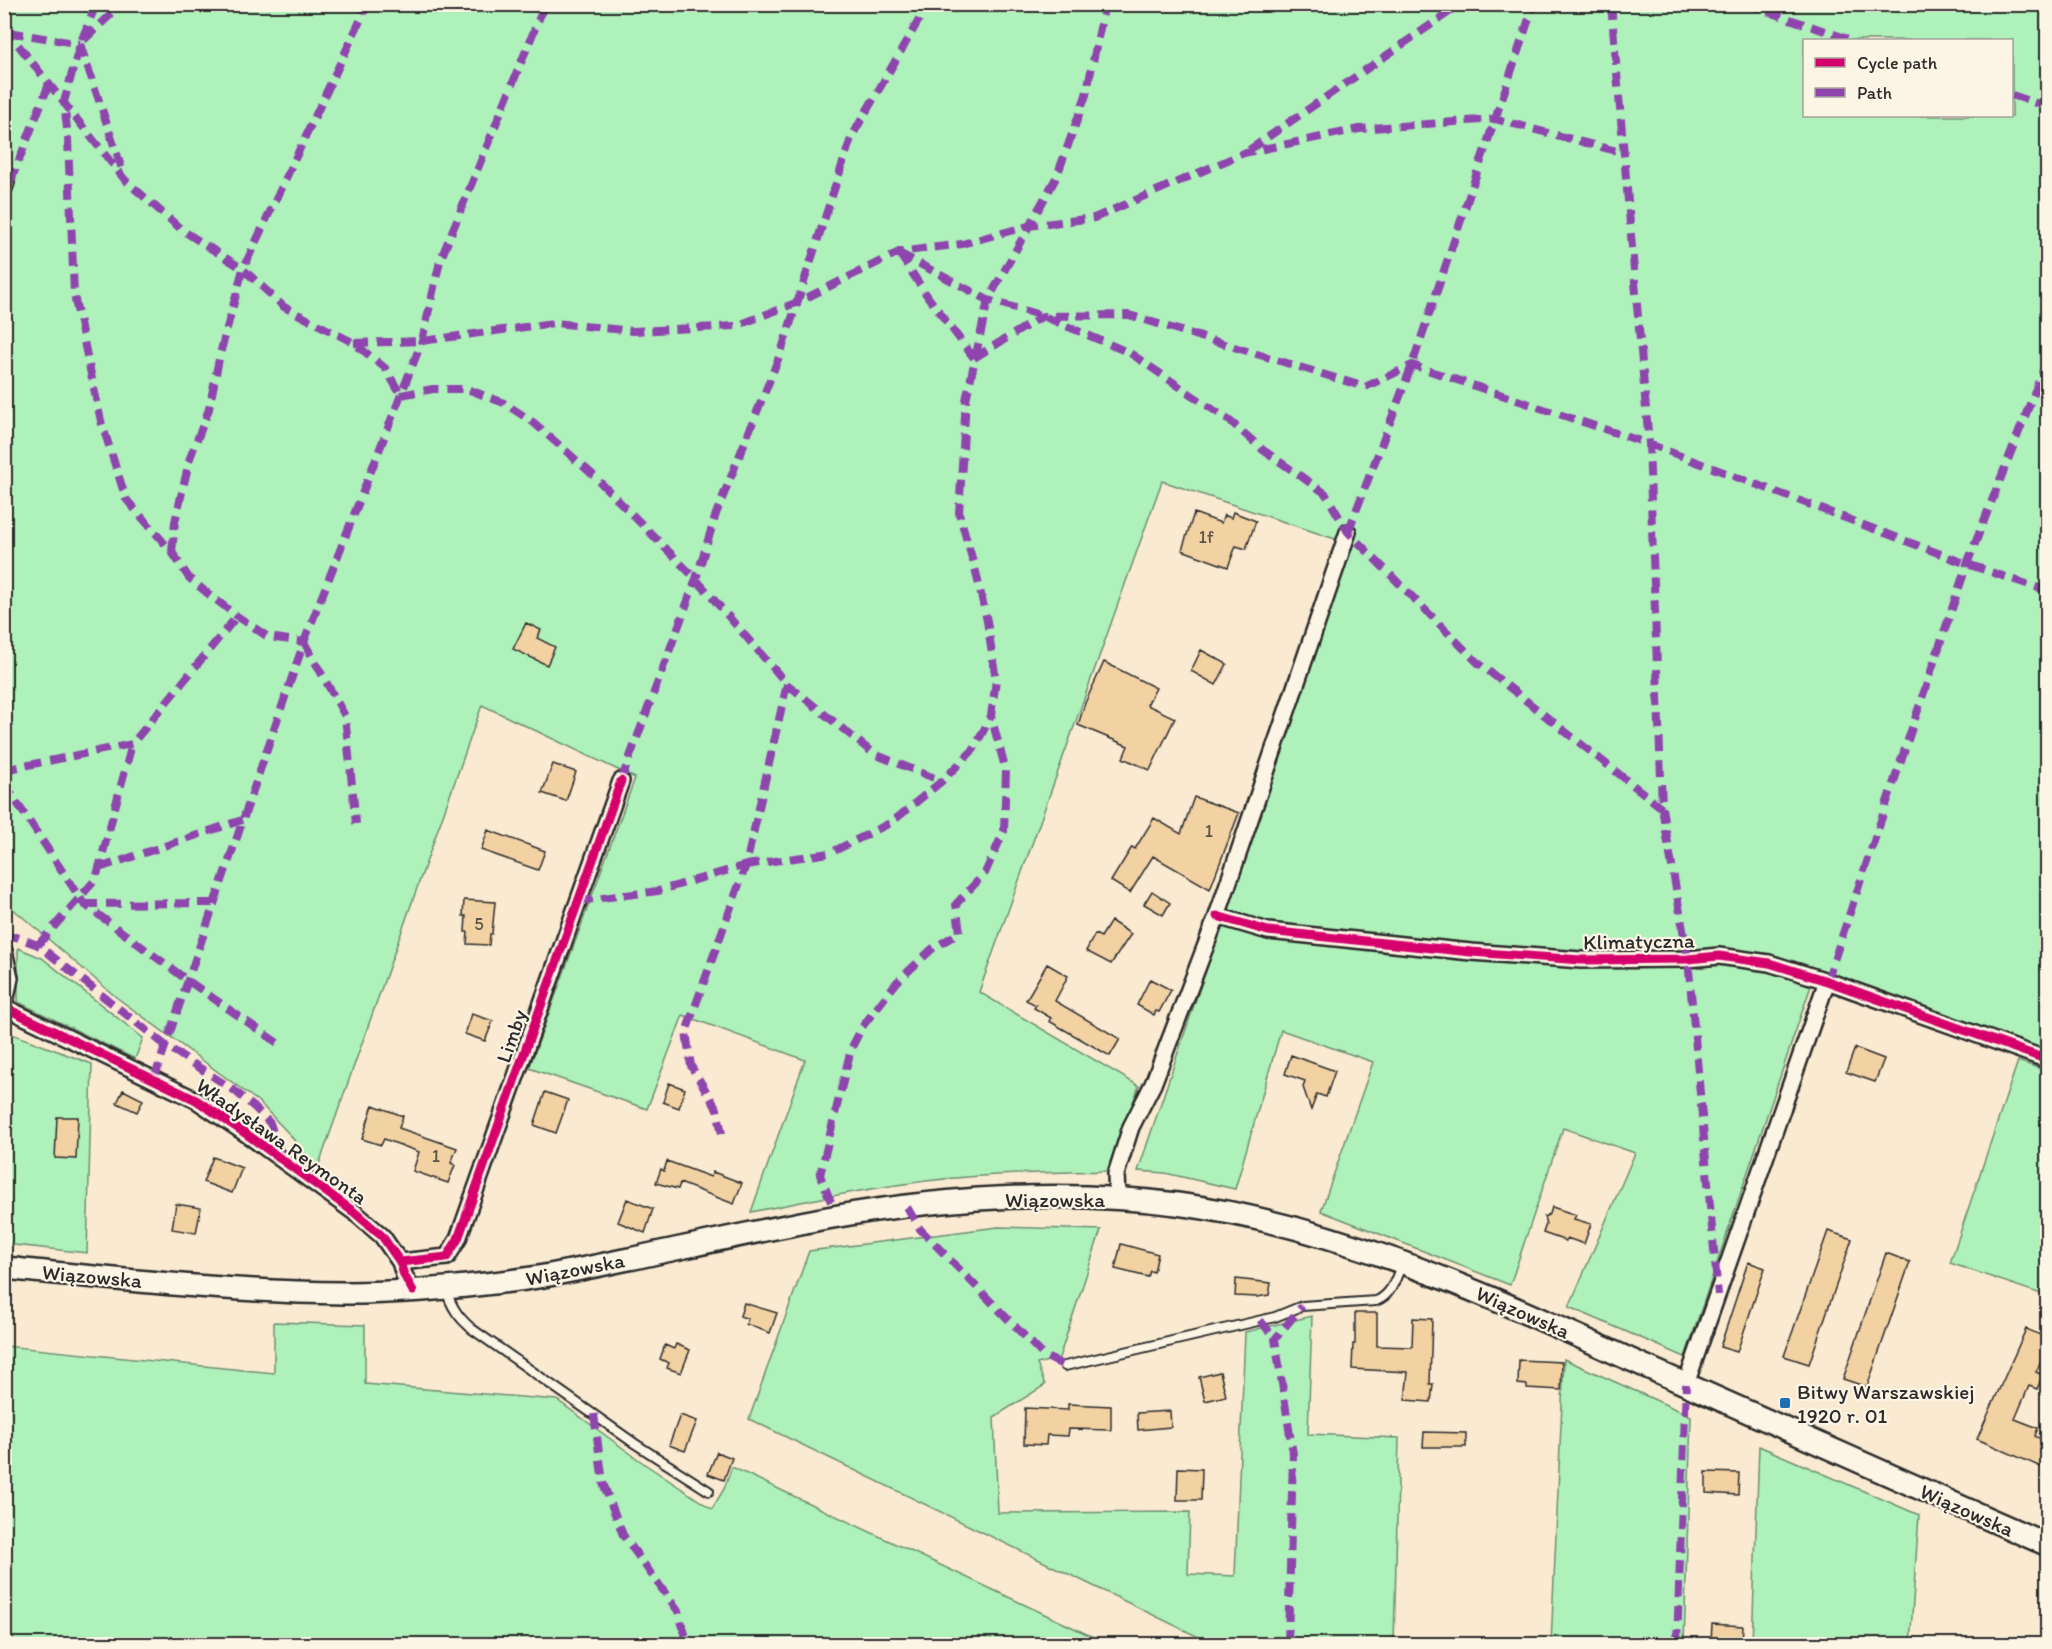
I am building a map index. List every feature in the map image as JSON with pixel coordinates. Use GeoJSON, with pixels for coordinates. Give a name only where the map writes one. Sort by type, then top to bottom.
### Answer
{"type":"FeatureCollection","features":[{"type":"Feature","properties":{"kind":"main road","name":"Wiązowska"},"geometry":{"type":"LineString","coordinates":[[4,1268],[279,1291],[348,1293],[412,1291],[529,1278],[831,1217],[907,1207],[1053,1196],[1178,1204],[1243,1216],[1329,1238],[1403,1262],[1479,1293],[2048,1545]]}},
{"type":"Feature","properties":{"kind":"street"},"geometry":{"type":"LineString","coordinates":[[1117,1199],[1116,1174],[1131,1127],[1153,1084],[1217,916],[1348,532]]}},
{"type":"Feature","properties":{"kind":"street","name":"Limby"},"geometry":{"type":"LineString","coordinates":[[400,1262],[447,1257],[458,1239],[621,781]]}},
{"type":"Feature","properties":{"kind":"street","name":"Klimatyczna"},"geometry":{"type":"LineString","coordinates":[[1217,916],[1268,931],[1313,937],[1537,957],[1581,960],[1688,959],[1719,956],[1769,963],[1827,981],[2048,1060]]}},
{"type":"Feature","properties":{"kind":"street"},"geometry":{"type":"LineString","coordinates":[[4,951],[10,978],[4,1007]]}},
{"type":"Feature","properties":{"kind":"street"},"geometry":{"type":"LineString","coordinates":[[1686,1384],[1827,981]]}},
{"type":"Feature","properties":{"kind":"street","name":"Władysława Reymonta"},"geometry":{"type":"LineString","coordinates":[[4,1007],[196,1100],[354,1212],[382,1236],[400,1262],[412,1291]]}},
{"type":"Feature","properties":{"kind":"lane"},"geometry":{"type":"LineString","coordinates":[[4,200],[10,183]]}},
{"type":"Feature","properties":{"kind":"lane"},"geometry":{"type":"LineString","coordinates":[[1065,1366],[1275,1317],[1302,1306],[1376,1301],[1390,1291],[1403,1262]]}},
{"type":"Feature","properties":{"kind":"lane"},"geometry":{"type":"LineString","coordinates":[[446,1288],[457,1316],[472,1329],[634,1443],[709,1491]]}},
{"type":"Feature","properties":{"kind":"green space"},"geometry":{"type":"Polygon","coordinates":[[[5,5],[2047,5],[2047,1052],[1817,968],[1685,1357],[1569,1307],[1635,1153],[1563,1128],[1510,1285],[1321,1211],[1373,1062],[1281,1030],[1235,1189],[1165,1173],[1138,1171],[1350,544],[1162,481],[979,992],[1139,1086],[1108,1171],[955,1178],[865,1190],[751,1212],[805,1060],[683,1015],[647,1109],[529,1068],[635,778],[482,705],[317,1170],[290,1135],[259,1102],[116,997],[5,902],[4,827],[7,813],[4,805],[4,213],[16,179],[5,175],[5,5]]]}},
{"type":"Feature","properties":{"kind":"green space"},"geometry":{"type":"Polygon","coordinates":[[[18,948],[42,958],[143,1038],[135,1059],[18,1002],[18,948]]]}},
{"type":"Feature","properties":{"kind":"green space"},"geometry":{"type":"Polygon","coordinates":[[[4,1031],[92,1064],[87,1253],[5,1244],[4,1031]]]}},
{"type":"Feature","properties":{"kind":"green space"},"geometry":{"type":"Polygon","coordinates":[[[2018,1061],[2047,1071],[2047,1296],[1950,1263],[2018,1061]]]}},
{"type":"Feature","properties":{"kind":"green space"},"geometry":{"type":"Polygon","coordinates":[[[998,1227],[1101,1230],[1059,1358],[1037,1364],[1045,1385],[994,1417],[998,1513],[1190,1512],[1188,1574],[1235,1576],[1245,1332],[1312,1316],[1308,1434],[1399,1438],[1394,1644],[1213,1644],[749,1419],[809,1251],[998,1227]]]}},
{"type":"Feature","properties":{"kind":"green space"},"geometry":{"type":"Polygon","coordinates":[[[274,1322],[365,1325],[365,1384],[557,1400],[646,1465],[712,1509],[724,1489],[732,1467],[1108,1644],[5,1644],[5,1346],[274,1373],[274,1322]]]}},
{"type":"Feature","properties":{"kind":"green space"},"geometry":{"type":"Polygon","coordinates":[[[1564,1359],[1691,1416],[1684,1644],[1551,1644],[1564,1359]]]}},
{"type":"Feature","properties":{"kind":"green space"},"geometry":{"type":"Polygon","coordinates":[[[1759,1446],[1919,1515],[1910,1644],[1752,1644],[1759,1446]]]}},
{"type":"Feature","properties":{"kind":"building"},"geometry":{"type":"Polygon","coordinates":[[[1233,512],[1256,521],[1246,549],[1236,546],[1228,567],[1182,550],[1194,513],[1221,523],[1224,515],[1231,518],[1233,512]]]}},
{"type":"Feature","properties":{"kind":"building"},"geometry":{"type":"Polygon","coordinates":[[[526,623],[541,630],[537,638],[555,647],[547,665],[513,649],[526,623]]]}},
{"type":"Feature","properties":{"kind":"building"},"geometry":{"type":"Polygon","coordinates":[[[1201,650],[1227,664],[1216,685],[1191,671],[1201,650]]]}},
{"type":"Feature","properties":{"kind":"building"},"geometry":{"type":"Polygon","coordinates":[[[1104,662],[1156,688],[1147,705],[1175,718],[1150,770],[1123,758],[1128,746],[1078,725],[1085,703],[1104,662]]]}},
{"type":"Feature","properties":{"kind":"building"},"geometry":{"type":"Polygon","coordinates":[[[553,764],[576,772],[566,801],[542,793],[553,764]]]}},
{"type":"Feature","properties":{"kind":"building"},"geometry":{"type":"Polygon","coordinates":[[[1194,797],[1239,813],[1210,889],[1153,856],[1130,893],[1111,881],[1132,847],[1135,849],[1154,818],[1181,834],[1194,797]]]}},
{"type":"Feature","properties":{"kind":"building"},"geometry":{"type":"Polygon","coordinates":[[[488,830],[545,851],[538,870],[481,850],[488,830]]]}},
{"type":"Feature","properties":{"kind":"building"},"geometry":{"type":"Polygon","coordinates":[[[1152,891],[1170,903],[1163,915],[1144,904],[1152,891]]]}},
{"type":"Feature","properties":{"kind":"building"},"geometry":{"type":"Polygon","coordinates":[[[464,900],[495,902],[489,945],[467,944],[466,916],[463,916],[464,900]]]}},
{"type":"Feature","properties":{"kind":"building"},"geometry":{"type":"Polygon","coordinates":[[[1111,921],[1131,934],[1111,964],[1086,951],[1095,934],[1101,937],[1111,921]]]}},
{"type":"Feature","properties":{"kind":"building"},"geometry":{"type":"Polygon","coordinates":[[[1047,964],[1068,976],[1055,1001],[1120,1039],[1110,1056],[1049,1021],[1051,1018],[1034,1008],[1036,1005],[1026,1000],[1047,964]]]}},
{"type":"Feature","properties":{"kind":"building"},"geometry":{"type":"Polygon","coordinates":[[[1150,979],[1171,990],[1159,1012],[1156,1011],[1154,1015],[1137,1005],[1150,979]]]}},
{"type":"Feature","properties":{"kind":"building"},"geometry":{"type":"Polygon","coordinates":[[[472,1014],[493,1021],[485,1041],[465,1034],[472,1014]]]}},
{"type":"Feature","properties":{"kind":"building"},"geometry":{"type":"Polygon","coordinates":[[[1855,1048],[1884,1059],[1875,1082],[1846,1072],[1855,1048]]]}},
{"type":"Feature","properties":{"kind":"building"},"geometry":{"type":"Polygon","coordinates":[[[1291,1055],[1335,1071],[1326,1097],[1317,1094],[1311,1110],[1303,1087],[1305,1081],[1285,1074],[1291,1055]]]}},
{"type":"Feature","properties":{"kind":"building"},"geometry":{"type":"Polygon","coordinates":[[[669,1083],[685,1089],[679,1108],[663,1102],[669,1083]]]}},
{"type":"Feature","properties":{"kind":"building"},"geometry":{"type":"Polygon","coordinates":[[[123,1090],[143,1100],[137,1112],[117,1103],[123,1090]]]}},
{"type":"Feature","properties":{"kind":"building"},"geometry":{"type":"Polygon","coordinates":[[[545,1092],[568,1100],[556,1133],[534,1125],[545,1092]]]}},
{"type":"Feature","properties":{"kind":"building"},"geometry":{"type":"Polygon","coordinates":[[[373,1105],[403,1116],[399,1128],[457,1148],[451,1163],[455,1165],[448,1183],[413,1171],[419,1152],[384,1139],[381,1145],[362,1139],[373,1105]]]}},
{"type":"Feature","properties":{"kind":"building"},"geometry":{"type":"Polygon","coordinates":[[[57,1117],[78,1117],[76,1159],[55,1158],[57,1117]]]}},
{"type":"Feature","properties":{"kind":"building"},"geometry":{"type":"Polygon","coordinates":[[[213,1157],[242,1168],[232,1193],[203,1182],[213,1157]]]}},
{"type":"Feature","properties":{"kind":"building"},"geometry":{"type":"Polygon","coordinates":[[[667,1161],[711,1177],[713,1172],[742,1183],[734,1204],[680,1183],[678,1189],[656,1183],[667,1161]]]}},
{"type":"Feature","properties":{"kind":"building"},"geometry":{"type":"Polygon","coordinates":[[[627,1199],[653,1209],[645,1233],[618,1222],[627,1199]]]}},
{"type":"Feature","properties":{"kind":"building"},"geometry":{"type":"Polygon","coordinates":[[[176,1204],[201,1208],[196,1233],[172,1229],[176,1204]]]}},
{"type":"Feature","properties":{"kind":"building"},"geometry":{"type":"Polygon","coordinates":[[[1552,1207],[1576,1215],[1574,1219],[1591,1224],[1584,1244],[1543,1233],[1546,1224],[1544,1217],[1550,1214],[1552,1207]]]}},
{"type":"Feature","properties":{"kind":"building"},"geometry":{"type":"Polygon","coordinates":[[[1828,1231],[1852,1239],[1809,1364],[1784,1356],[1828,1231]]]}},
{"type":"Feature","properties":{"kind":"building"},"geometry":{"type":"Polygon","coordinates":[[[1121,1244],[1158,1254],[1154,1272],[1150,1271],[1148,1277],[1115,1269],[1121,1244]]]}},
{"type":"Feature","properties":{"kind":"building"},"geometry":{"type":"Polygon","coordinates":[[[1886,1253],[1910,1262],[1867,1387],[1843,1379],[1886,1253]]]}},
{"type":"Feature","properties":{"kind":"building"},"geometry":{"type":"Polygon","coordinates":[[[1748,1262],[1765,1268],[1737,1352],[1720,1347],[1748,1262]]]}},
{"type":"Feature","properties":{"kind":"building"},"geometry":{"type":"Polygon","coordinates":[[[1236,1279],[1271,1283],[1269,1295],[1235,1296],[1236,1279]]]}},
{"type":"Feature","properties":{"kind":"building"},"geometry":{"type":"Polygon","coordinates":[[[744,1303],[777,1313],[770,1333],[746,1324],[748,1319],[740,1316],[744,1303]]]}},
{"type":"Feature","properties":{"kind":"building"},"geometry":{"type":"Polygon","coordinates":[[[1355,1313],[1377,1313],[1377,1346],[1412,1347],[1413,1318],[1432,1319],[1431,1402],[1405,1400],[1408,1372],[1352,1369],[1355,1313]]]}},
{"type":"Feature","properties":{"kind":"building"},"geometry":{"type":"Polygon","coordinates":[[[2026,1329],[2048,1338],[2048,1345],[2036,1372],[2043,1375],[2037,1389],[2029,1386],[2015,1419],[2038,1428],[2035,1436],[2048,1442],[2048,1470],[1977,1439],[2026,1329]]]}},
{"type":"Feature","properties":{"kind":"building"},"geometry":{"type":"Polygon","coordinates":[[[676,1344],[690,1350],[681,1373],[667,1368],[669,1363],[660,1359],[665,1345],[674,1349],[676,1344]]]}},
{"type":"Feature","properties":{"kind":"building"},"geometry":{"type":"Polygon","coordinates":[[[1519,1360],[1562,1362],[1561,1390],[1527,1388],[1527,1385],[1518,1384],[1519,1360]]]}},
{"type":"Feature","properties":{"kind":"building"},"geometry":{"type":"Polygon","coordinates":[[[1220,1372],[1226,1396],[1205,1401],[1199,1377],[1220,1372]]]}},
{"type":"Feature","properties":{"kind":"building"},"geometry":{"type":"Polygon","coordinates":[[[1068,1404],[1111,1406],[1111,1430],[1069,1429],[1068,1436],[1047,1435],[1046,1445],[1024,1444],[1025,1408],[1068,1410],[1068,1404]]]}},
{"type":"Feature","properties":{"kind":"building"},"geometry":{"type":"Polygon","coordinates":[[[1170,1411],[1171,1427],[1138,1430],[1137,1413],[1170,1411]]]}},
{"type":"Feature","properties":{"kind":"building"},"geometry":{"type":"Polygon","coordinates":[[[680,1415],[697,1421],[685,1451],[669,1445],[680,1415]]]}},
{"type":"Feature","properties":{"kind":"building"},"geometry":{"type":"Polygon","coordinates":[[[1424,1432],[1466,1433],[1466,1447],[1423,1447],[1424,1432]]]}},
{"type":"Feature","properties":{"kind":"building"},"geometry":{"type":"Polygon","coordinates":[[[717,1452],[732,1458],[724,1480],[708,1474],[717,1452]]]}},
{"type":"Feature","properties":{"kind":"building"},"geometry":{"type":"Polygon","coordinates":[[[1178,1468],[1202,1469],[1201,1500],[1177,1500],[1178,1468]]]}},
{"type":"Feature","properties":{"kind":"building"},"geometry":{"type":"Polygon","coordinates":[[[1706,1472],[1739,1473],[1738,1495],[1706,1493],[1706,1472]]]}},
{"type":"Feature","properties":{"kind":"building"},"geometry":{"type":"Polygon","coordinates":[[[1712,1624],[1743,1626],[1742,1644],[1711,1642],[1712,1624]]]}},
{"type":"Feature","properties":{"kind":"marked path"},"geometry":{"type":"LineString","coordinates":[[95,4],[80,44],[64,102],[68,138],[74,295],[101,421],[126,499],[172,552],[189,578],[206,592],[268,637],[304,642]]}},
{"type":"Feature","properties":{"kind":"marked path"},"geometry":{"type":"LineString","coordinates":[[84,40],[122,4]]}},
{"type":"Feature","properties":{"kind":"marked path"},"geometry":{"type":"LineString","coordinates":[[172,552],[175,522],[190,458],[209,409],[220,354],[243,269],[368,4]]}},
{"type":"Feature","properties":{"kind":"marked path"},"geometry":{"type":"LineString","coordinates":[[154,1079],[304,642],[422,341],[440,261],[545,4]]}},
{"type":"Feature","properties":{"kind":"marked path"},"geometry":{"type":"LineString","coordinates":[[621,781],[696,579],[716,514],[781,352],[851,138],[928,4]]}},
{"type":"Feature","properties":{"kind":"marked path"},"geometry":{"type":"LineString","coordinates":[[401,395],[433,389],[467,389],[504,403],[533,422],[593,475],[696,579],[787,684],[746,865],[830,853],[892,822],[942,781],[974,749],[991,716],[996,680],[987,621],[959,513],[966,400],[988,300],[1057,176],[1086,95],[1105,4]]}},
{"type":"Feature","properties":{"kind":"marked path"},"geometry":{"type":"LineString","coordinates":[[1249,150],[1461,4]]}},
{"type":"Feature","properties":{"kind":"marked path"},"geometry":{"type":"LineString","coordinates":[[1348,532],[1412,365],[1534,4]]}},
{"type":"Feature","properties":{"kind":"marked path"},"geometry":{"type":"LineString","coordinates":[[1611,4],[1649,444],[1662,808],[1688,959],[1718,1295]]}},
{"type":"Feature","properties":{"kind":"marked path"},"geometry":{"type":"LineString","coordinates":[[1746,4],[1848,39]]}},
{"type":"Feature","properties":{"kind":"marked path"},"geometry":{"type":"LineString","coordinates":[[4,27],[125,180],[182,230],[243,269],[284,307],[354,343],[385,368],[401,395]]}},
{"type":"Feature","properties":{"kind":"marked path"},"geometry":{"type":"LineString","coordinates":[[9,32],[80,44]]}},
{"type":"Feature","properties":{"kind":"marked path"},"geometry":{"type":"LineString","coordinates":[[80,44],[123,172]]}},
{"type":"Feature","properties":{"kind":"marked path"},"geometry":{"type":"LineString","coordinates":[[10,183],[49,84]]}},
{"type":"Feature","properties":{"kind":"marked path"},"geometry":{"type":"LineString","coordinates":[[2013,95],[2048,107]]}},
{"type":"Feature","properties":{"kind":"marked path"},"geometry":{"type":"LineString","coordinates":[[354,343],[422,341],[554,323],[634,331],[736,326],[798,302],[899,252],[962,244],[1028,226],[1094,218],[1244,153],[1359,129],[1495,119],[1624,153]]}},
{"type":"Feature","properties":{"kind":"marked path"},"geometry":{"type":"LineString","coordinates":[[899,253],[988,300],[1043,316],[1130,353],[1230,421],[1263,450],[1325,493],[1348,532],[1477,662],[1662,808]]}},
{"type":"Feature","properties":{"kind":"marked path"},"geometry":{"type":"LineString","coordinates":[[899,253],[928,297],[974,358]]}},
{"type":"Feature","properties":{"kind":"marked path"},"geometry":{"type":"LineString","coordinates":[[974,358],[1043,316],[1129,315],[1365,387],[1412,365],[1649,444],[1967,564],[2048,591]]}},
{"type":"Feature","properties":{"kind":"marked path"},"geometry":{"type":"LineString","coordinates":[[1827,981],[1967,564],[2048,358]]}},
{"type":"Feature","properties":{"kind":"marked path"},"geometry":{"type":"LineString","coordinates":[[4,770],[132,744],[237,616]]}},
{"type":"Feature","properties":{"kind":"marked path"},"geometry":{"type":"LineString","coordinates":[[304,642],[345,716],[356,824]]}},
{"type":"Feature","properties":{"kind":"marked path"},"geometry":{"type":"LineString","coordinates":[[787,684],[874,754],[942,781]]}},
{"type":"Feature","properties":{"kind":"marked path"},"geometry":{"type":"LineString","coordinates":[[831,1202],[820,1175],[851,1049],[862,1027],[897,982],[932,949],[960,932],[956,904],[985,873],[1004,831],[1006,771],[991,716]]}},
{"type":"Feature","properties":{"kind":"marked path"},"geometry":{"type":"LineString","coordinates":[[38,945],[96,879],[132,744]]}},
{"type":"Feature","properties":{"kind":"marked path"},"geometry":{"type":"LineString","coordinates":[[4,783],[84,904],[279,1044]]}},
{"type":"Feature","properties":{"kind":"marked path"},"geometry":{"type":"LineString","coordinates":[[99,868],[242,820]]}},
{"type":"Feature","properties":{"kind":"marked path"},"geometry":{"type":"LineString","coordinates":[[578,901],[658,891],[746,865]]}},
{"type":"Feature","properties":{"kind":"marked path"},"geometry":{"type":"LineString","coordinates":[[722,1134],[717,1109],[691,1066],[686,1032],[746,865]]}},
{"type":"Feature","properties":{"kind":"marked path"},"geometry":{"type":"LineString","coordinates":[[83,904],[214,903]]}},
{"type":"Feature","properties":{"kind":"marked path"},"geometry":{"type":"LineString","coordinates":[[4,937],[16,937],[38,945],[165,1045],[235,1091],[270,1123],[282,1159]]}},
{"type":"Feature","properties":{"kind":"marked path"},"geometry":{"type":"LineString","coordinates":[[907,1207],[920,1229],[1044,1356],[1065,1366]]}},
{"type":"Feature","properties":{"kind":"marked path"},"geometry":{"type":"LineString","coordinates":[[1288,1644],[1293,1454],[1275,1339],[1302,1306]]}},
{"type":"Feature","properties":{"kind":"marked path"},"geometry":{"type":"LineString","coordinates":[[1260,1320],[1275,1339]]}},
{"type":"Feature","properties":{"kind":"marked path"},"geometry":{"type":"LineString","coordinates":[[1677,1644],[1686,1384]]}},
{"type":"Feature","properties":{"kind":"marked path"},"geometry":{"type":"LineString","coordinates":[[594,1414],[603,1483],[623,1535],[678,1611],[688,1644]]}},
{"type":"Feature","properties":{"kind":"cycle path"},"geometry":{"type":"LineString","coordinates":[[400,1262],[447,1257],[458,1239],[621,781]]}},
{"type":"Feature","properties":{"kind":"cycle path"},"geometry":{"type":"LineString","coordinates":[[1217,916],[1268,931],[1471,952],[1581,960],[1688,959],[1719,956],[1769,963],[1827,981],[2048,1060]]}},
{"type":"Feature","properties":{"kind":"cycle path"},"geometry":{"type":"LineString","coordinates":[[4,1007],[196,1100],[245,1133],[354,1212],[382,1236],[400,1262],[413,1291]]}},
{"type":"Feature","properties":{"kind":"place","name":"Bitwy Warszawskiej 1920 r. 01"},"geometry":{"type":"Point","coordinates":[1785,1403]}}]}
